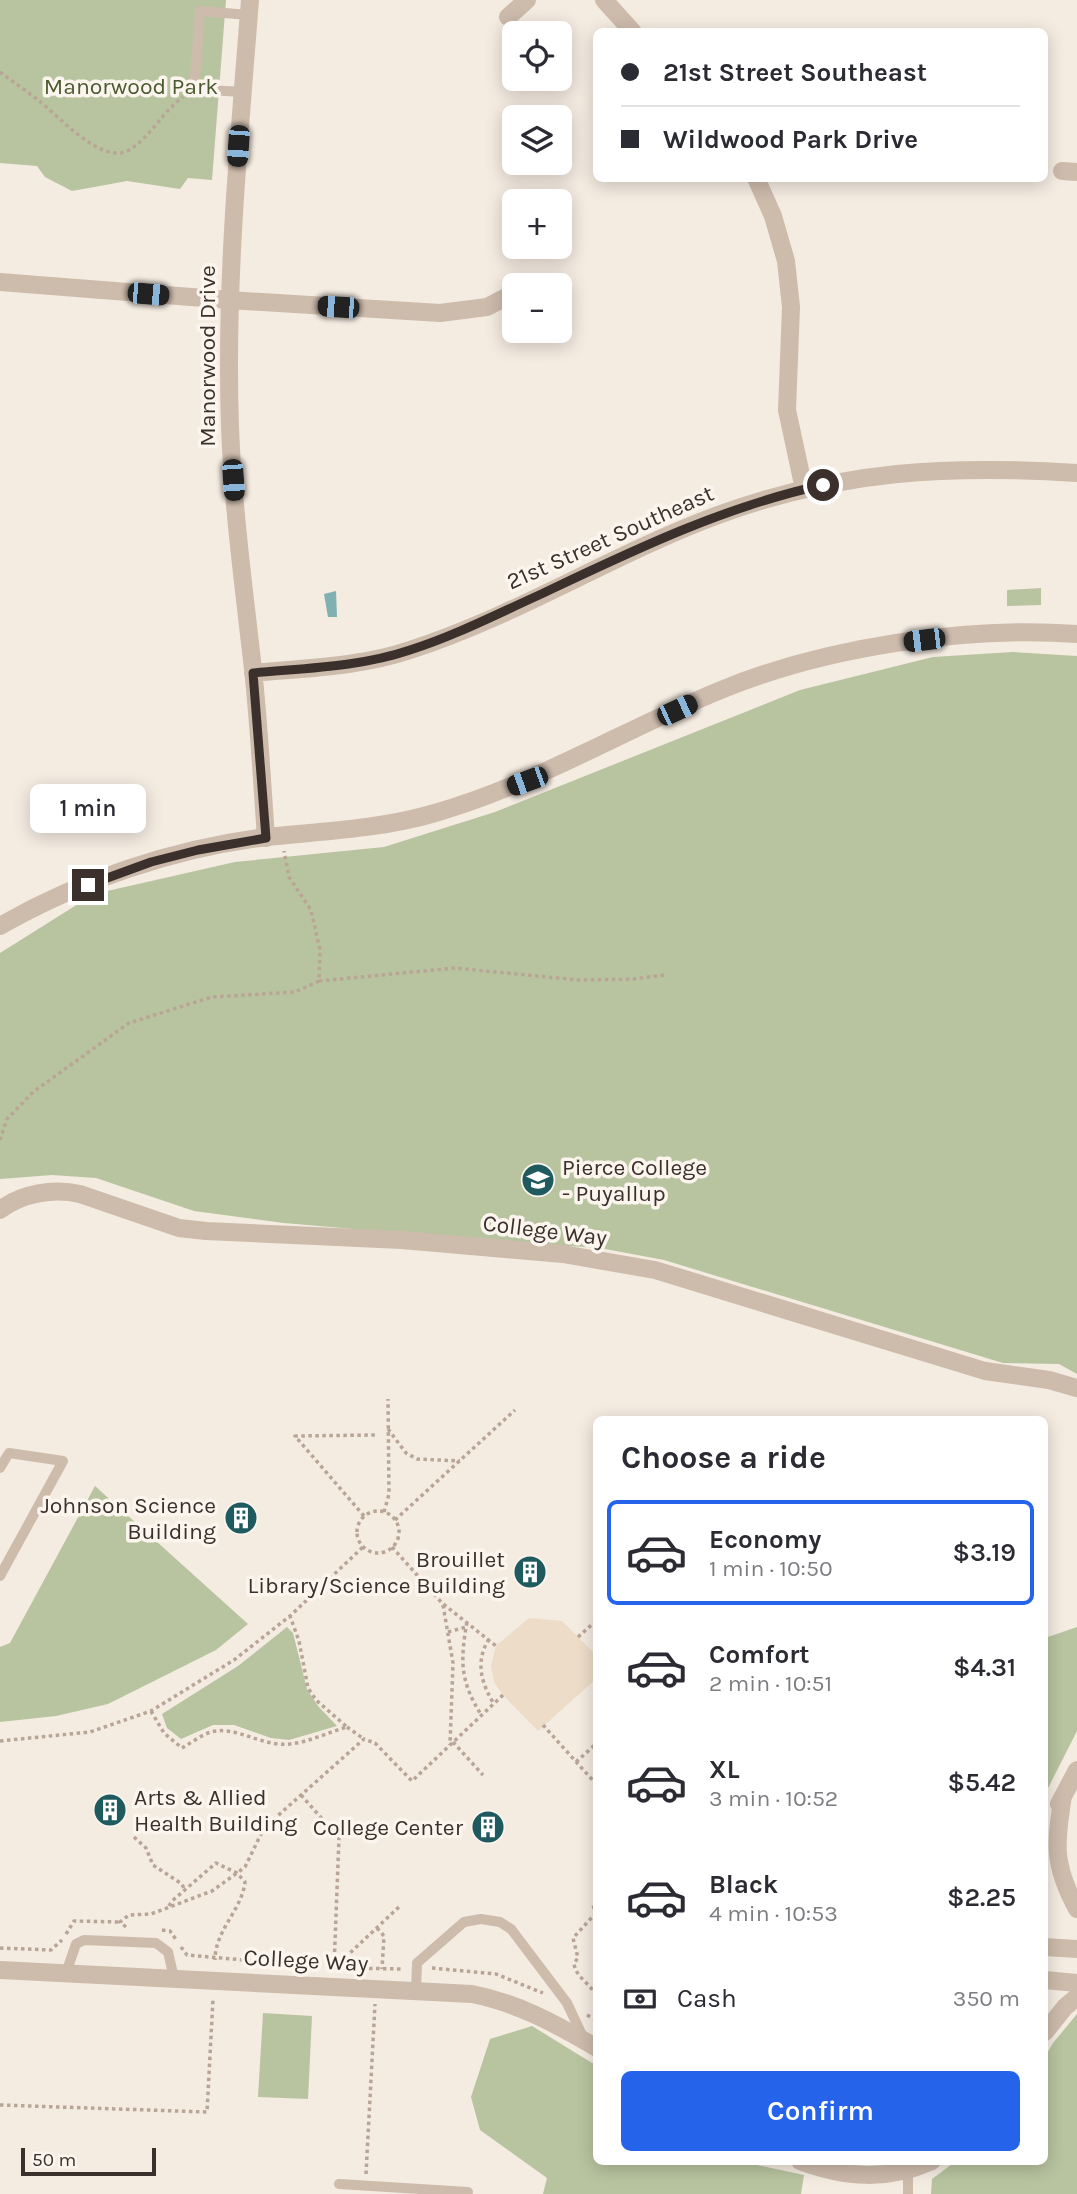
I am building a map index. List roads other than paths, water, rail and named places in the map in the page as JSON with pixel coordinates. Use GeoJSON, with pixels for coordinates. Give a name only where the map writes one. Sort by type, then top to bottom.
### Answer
{"type":"FeatureCollection","features":[{"type":"Feature","properties":{"kind":"street"},"geometry":{"type":"LineString","coordinates":[[508,18],[527,0]]}},
{"type":"Feature","properties":{"kind":"street"},"geometry":{"type":"LineString","coordinates":[[604,0],[629,28]]}},
{"type":"Feature","properties":{"kind":"street","name":"Manorwood Drive"},"geometry":{"type":"LineString","coordinates":[[250,8],[229,300],[230,429],[235,506],[253,673],[274,837]]}},
{"type":"Feature","properties":{"kind":"street"},"geometry":{"type":"LineString","coordinates":[[759,182],[773,216],[787,272],[791,307],[787,410],[804,489]]}},
{"type":"Feature","properties":{"kind":"street"},"geometry":{"type":"LineString","coordinates":[[0,282],[440,313],[487,307],[502,299]]}},
{"type":"Feature","properties":{"kind":"street","name":"21st Street Southeast"},"geometry":{"type":"LineString","coordinates":[[253,673],[348,664],[408,651],[465,629],[684,528],[723,513],[804,489],[883,475],[949,469],[1002,468],[1077,473]]}},
{"type":"Feature","properties":{"kind":"street"},"geometry":{"type":"LineString","coordinates":[[0,926],[25,912],[88,885],[151,862],[198,850],[274,837],[324,833],[396,822],[474,801],[527,781],[721,690],[827,657],[860,649],[972,634],[1077,634]]}},
{"type":"Feature","properties":{"kind":"street","name":"College Way"},"geometry":{"type":"LineString","coordinates":[[0,1210],[28,1197],[65,1191],[179,1228],[228,1233],[392,1240],[563,1254],[655,1270],[985,1371],[1049,1380],[1077,1388]]}},
{"type":"Feature","properties":{"kind":"street"},"geometry":{"type":"LineString","coordinates":[[1048,1832],[1051,1820],[1077,1770]]}},
{"type":"Feature","properties":{"kind":"street"},"geometry":{"type":"LineString","coordinates":[[1063,1796],[1056,1836],[1058,1862],[1065,1886],[1077,1909]]}},
{"type":"Feature","properties":{"kind":"street"},"geometry":{"type":"LineString","coordinates":[[1048,1947],[1077,1949]]}},
{"type":"Feature","properties":{"kind":"street","name":"College Way"},"geometry":{"type":"LineString","coordinates":[[0,1970],[471,1994],[493,1998],[543,2017],[591,2045]]}},
{"type":"Feature","properties":{"kind":"street"},"geometry":{"type":"LineString","coordinates":[[1048,1980],[1077,1983]]}},
{"type":"Feature","properties":{"kind":"street"},"geometry":{"type":"LineString","coordinates":[[1048,2028],[1077,1997]]}},
{"type":"Feature","properties":{"kind":"street"},"geometry":{"type":"LineString","coordinates":[[813,2165],[844,2175],[893,2174],[921,2165]]}},
{"type":"Feature","properties":{"kind":"lane"},"geometry":{"type":"LineString","coordinates":[[242,92],[194,89],[200,11],[250,8]]}},
{"type":"Feature","properties":{"kind":"lane"},"geometry":{"type":"LineString","coordinates":[[0,1468],[9,1452],[63,1461],[0,1576]]}},
{"type":"Feature","properties":{"kind":"lane"},"geometry":{"type":"LineString","coordinates":[[416,1990],[417,1963],[464,1922],[491,1920],[511,1929],[567,2004],[591,2045]]}},
{"type":"Feature","properties":{"kind":"lane"},"geometry":{"type":"LineString","coordinates":[[66,1973],[76,1944],[84,1940],[156,1943],[168,1952],[174,1978]]}},
{"type":"Feature","properties":{"kind":"lane"},"geometry":{"type":"LineString","coordinates":[[908,2170],[908,2194]]}},
{"type":"Feature","properties":{"kind":"lane"},"geometry":{"type":"LineString","coordinates":[[339,2184],[468,2192]]}},
{"type":"Feature","properties":{"kind":"water"},"geometry":{"type":"Polygon","coordinates":[[[336,591],[337,617],[328,617],[324,594],[336,591]]]}},
{"type":"Feature","properties":{"kind":"place","name":"Pierce College - Puyallup"},"geometry":{"type":"Point","coordinates":[538,1180]}},
{"type":"Feature","properties":{"kind":"place","name":"Johnson Science Building"},"geometry":{"type":"Point","coordinates":[241,1518]}},
{"type":"Feature","properties":{"kind":"place","name":"Brouillet Library/Science Building"},"geometry":{"type":"Point","coordinates":[530,1572]}},
{"type":"Feature","properties":{"kind":"place","name":"Arts & Allied Health Building"},"geometry":{"type":"Point","coordinates":[110,1810]}},
{"type":"Feature","properties":{"kind":"place","name":"College Center"},"geometry":{"type":"Point","coordinates":[488,1827]}},
{"type":"Feature","properties":{"kind":"park label","name":"Manorwood Park"},"geometry":{"type":"Point","coordinates":[131,86]}}]}
